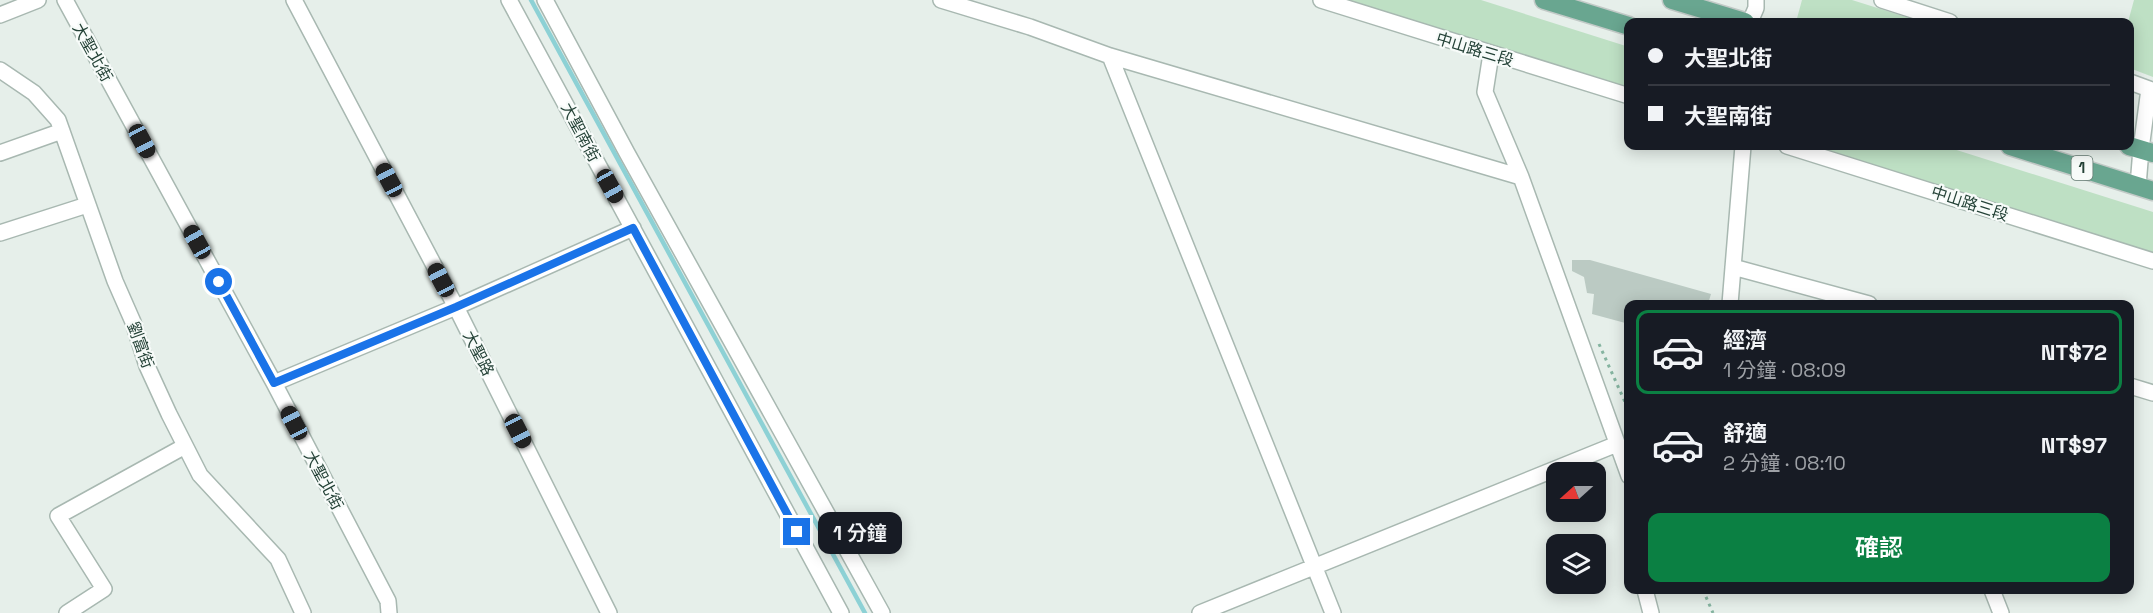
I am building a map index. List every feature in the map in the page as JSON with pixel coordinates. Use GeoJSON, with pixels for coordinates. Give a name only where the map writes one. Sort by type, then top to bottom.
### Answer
{"type":"FeatureCollection","features":[{"type":"Feature","properties":{"kind":"main road"},"geometry":{"type":"LineString","coordinates":[[1544,0],[1624,24]]}},
{"type":"Feature","properties":{"kind":"main road"},"geometry":{"type":"LineString","coordinates":[[1672,0],[1732,18]]}},
{"type":"Feature","properties":{"kind":"main road","name":"1"},"geometry":{"type":"LineString","coordinates":[[2023,150],[2145,188]]}},
{"type":"Feature","properties":{"kind":"street"},"geometry":{"type":"LineString","coordinates":[[0,15],[38,0]]}},
{"type":"Feature","properties":{"kind":"street","name":"大聖北街"},"geometry":{"type":"LineString","coordinates":[[65,0],[274,383],[388,601],[389,613]]}},
{"type":"Feature","properties":{"kind":"street","name":"大聖路"},"geometry":{"type":"LineString","coordinates":[[294,0],[456,307],[609,613]]}},
{"type":"Feature","properties":{"kind":"street","name":"大聖南街"},"geometry":{"type":"LineString","coordinates":[[509,0],[841,613]]}},
{"type":"Feature","properties":{"kind":"street"},"geometry":{"type":"LineString","coordinates":[[544,0],[882,613]]}},
{"type":"Feature","properties":{"kind":"street"},"geometry":{"type":"LineString","coordinates":[[941,0],[1030,27],[1110,56],[1521,177]]}},
{"type":"Feature","properties":{"kind":"street","name":"中山路三段"},"geometry":{"type":"LineString","coordinates":[[1321,0],[1624,94]]}},
{"type":"Feature","properties":{"kind":"street"},"geometry":{"type":"LineString","coordinates":[[1752,18],[1756,8],[1756,0]]}},
{"type":"Feature","properties":{"kind":"street"},"geometry":{"type":"LineString","coordinates":[[1882,0],[1938,18]]}},
{"type":"Feature","properties":{"kind":"street"},"geometry":{"type":"LineString","coordinates":[[1491,54],[1485,92],[1521,177],[1624,463]]}},
{"type":"Feature","properties":{"kind":"street"},"geometry":{"type":"LineString","coordinates":[[1110,56],[1333,613]]}},
{"type":"Feature","properties":{"kind":"street","name":"劉富街"},"geometry":{"type":"LineString","coordinates":[[0,70],[34,93],[58,120],[115,281],[133,322],[147,366],[185,446],[200,475],[278,559],[303,613]]}},
{"type":"Feature","properties":{"kind":"street"},"geometry":{"type":"LineString","coordinates":[[2134,83],[2149,89],[2141,149],[2145,188]]}},
{"type":"Feature","properties":{"kind":"street"},"geometry":{"type":"LineString","coordinates":[[0,153],[62,131]]}},
{"type":"Feature","properties":{"kind":"street"},"geometry":{"type":"LineString","coordinates":[[1730,300],[1743,150]]}},
{"type":"Feature","properties":{"kind":"street","name":"中山路三段"},"geometry":{"type":"LineString","coordinates":[[1800,150],[2153,261]]}},
{"type":"Feature","properties":{"kind":"street"},"geometry":{"type":"LineString","coordinates":[[0,233],[87,205]]}},
{"type":"Feature","properties":{"kind":"street"},"geometry":{"type":"LineString","coordinates":[[274,383],[456,307],[633,228]]}},
{"type":"Feature","properties":{"kind":"street"},"geometry":{"type":"LineString","coordinates":[[1733,267],[1854,300]]}},
{"type":"Feature","properties":{"kind":"street"},"geometry":{"type":"LineString","coordinates":[[2134,387],[2153,393]]}},
{"type":"Feature","properties":{"kind":"street"},"geometry":{"type":"LineString","coordinates":[[1200,613],[1617,444]]}},
{"type":"Feature","properties":{"kind":"street"},"geometry":{"type":"LineString","coordinates":[[67,613],[104,589],[58,516],[185,446]]}},
{"type":"Feature","properties":{"kind":"street"},"geometry":{"type":"LineString","coordinates":[[1646,594],[1651,613]]}},
{"type":"Feature","properties":{"kind":"street"},"geometry":{"type":"LineString","coordinates":[[1994,594],[2001,613]]}},
{"type":"Feature","properties":{"kind":"path"},"geometry":{"type":"LineString","coordinates":[[1705,594],[1713,613]]}},
{"type":"Feature","properties":{"kind":"green space"},"geometry":{"type":"Polygon","coordinates":[[[1346,0],[1481,0],[1624,45],[1624,87],[1346,0]]]}},
{"type":"Feature","properties":{"kind":"green space"},"geometry":{"type":"Polygon","coordinates":[[[1802,0],[1852,0],[1909,18],[1797,18],[1802,0]]]}},
{"type":"Feature","properties":{"kind":"green space"},"geometry":{"type":"Polygon","coordinates":[[[2134,0],[2153,0],[2153,77],[2134,70],[2134,18],[2129,18],[2134,0]]]}},
{"type":"Feature","properties":{"kind":"green space"},"geometry":{"type":"Polygon","coordinates":[[[1822,150],[1957,150],[2153,212],[2153,254],[1822,150]]]}},
{"type":"Feature","properties":{"kind":"building"},"geometry":{"type":"Polygon","coordinates":[[[1572,260],[1590,260],[1711,294],[1709,300],[1624,300],[1624,323],[1592,314],[1594,294],[1587,293],[1584,277],[1572,271],[1572,260]]]}},
{"type":"Feature","properties":{"kind":"waterway"},"geometry":{"type":"LineString","coordinates":[[531,0],[865,613]]}},
{"type":"Feature","properties":{"kind":"route"},"geometry":{"type":"LineString","coordinates":[[219,282],[274,383],[456,307],[633,228],[797,532]]}}]}
